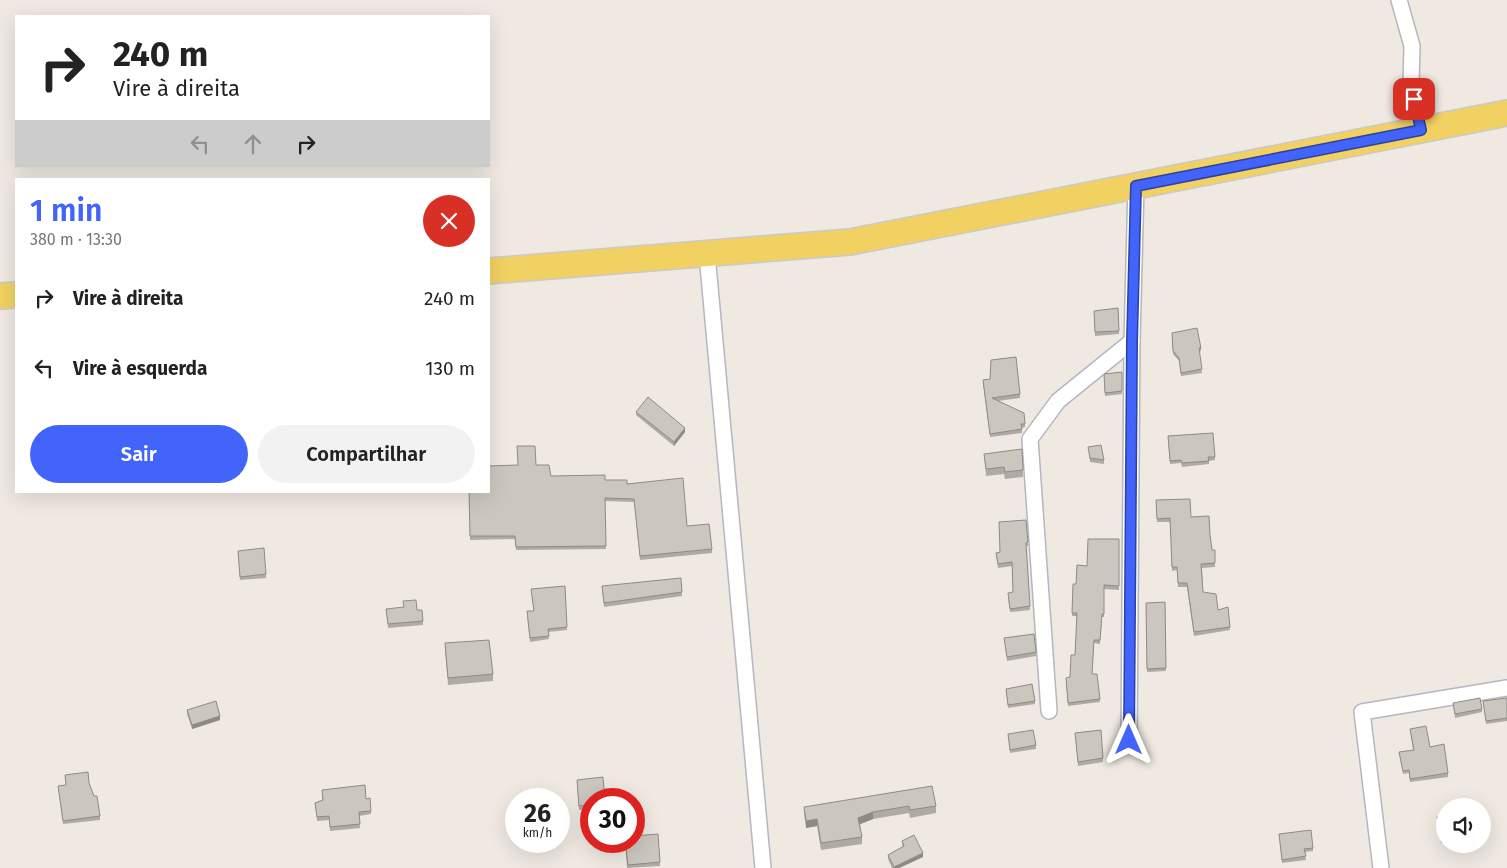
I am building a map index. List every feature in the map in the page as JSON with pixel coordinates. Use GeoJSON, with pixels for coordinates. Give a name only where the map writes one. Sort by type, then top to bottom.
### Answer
{"type":"FeatureCollection","features":[{"type":"Feature","properties":{"kind":"main road"},"geometry":{"type":"LineString","coordinates":[[490,272],[850,242],[1507,113]]}},
{"type":"Feature","properties":{"kind":"main road"},"geometry":{"type":"LineString","coordinates":[[0,296],[15,295]]}},
{"type":"Feature","properties":{"kind":"street"},"geometry":{"type":"LineString","coordinates":[[1399,0],[1412,46],[1411,84],[1421,130]]}},
{"type":"Feature","properties":{"kind":"street"},"geometry":{"type":"LineString","coordinates":[[1129,740],[1132,341],[1136,186]]}},
{"type":"Feature","properties":{"kind":"street"},"geometry":{"type":"LineString","coordinates":[[707,254],[763,868]]}},
{"type":"Feature","properties":{"kind":"street"},"geometry":{"type":"LineString","coordinates":[[1049,711],[1030,439],[1058,401],[1132,341]]}},
{"type":"Feature","properties":{"kind":"street"},"geometry":{"type":"LineString","coordinates":[[1381,868],[1362,712],[1507,688]]}},
{"type":"Feature","properties":{"kind":"building"},"geometry":{"type":"Polygon","coordinates":[[[1118,308],[1119,331],[1095,332],[1094,311],[1118,308]]]}},
{"type":"Feature","properties":{"kind":"building"},"geometry":{"type":"Polygon","coordinates":[[[1197,328],[1201,348],[1199,348],[1202,369],[1181,373],[1179,358],[1173,351],[1172,333],[1197,328]]]}},
{"type":"Feature","properties":{"kind":"building"},"geometry":{"type":"Polygon","coordinates":[[[1016,357],[1020,394],[992,398],[1024,413],[1025,424],[1021,424],[1022,429],[990,434],[983,380],[990,379],[991,360],[1016,357]]]}},
{"type":"Feature","properties":{"kind":"building"},"geometry":{"type":"Polygon","coordinates":[[[1122,372],[1122,391],[1105,393],[1104,374],[1122,372]]]}},
{"type":"Feature","properties":{"kind":"building"},"geometry":{"type":"Polygon","coordinates":[[[648,397],[685,428],[674,442],[636,412],[648,397]]]}},
{"type":"Feature","properties":{"kind":"building"},"geometry":{"type":"Polygon","coordinates":[[[1213,433],[1215,457],[1208,457],[1209,461],[1182,463],[1181,460],[1170,461],[1168,436],[1213,433]]]}},
{"type":"Feature","properties":{"kind":"building"},"geometry":{"type":"Polygon","coordinates":[[[1101,445],[1104,460],[1090,458],[1088,447],[1101,445]]]}},
{"type":"Feature","properties":{"kind":"building"},"geometry":{"type":"Polygon","coordinates":[[[517,446],[535,446],[536,465],[549,465],[551,476],[605,475],[605,480],[627,480],[627,484],[683,478],[687,526],[709,524],[712,549],[640,556],[634,499],[605,498],[606,546],[516,547],[515,536],[470,536],[469,493],[490,493],[490,466],[518,465],[517,446]]]}},
{"type":"Feature","properties":{"kind":"building"},"geometry":{"type":"Polygon","coordinates":[[[1022,449],[1023,470],[1005,472],[1004,467],[986,469],[984,454],[1022,449]]]}},
{"type":"Feature","properties":{"kind":"building"},"geometry":{"type":"Polygon","coordinates":[[[1190,499],[1191,517],[1209,516],[1212,550],[1215,550],[1215,563],[1201,564],[1203,592],[1216,594],[1218,610],[1228,607],[1230,627],[1194,632],[1187,583],[1178,583],[1177,567],[1172,567],[1170,518],[1157,519],[1156,500],[1190,499]]]}},
{"type":"Feature","properties":{"kind":"building"},"geometry":{"type":"Polygon","coordinates":[[[1026,520],[1030,606],[1010,609],[1008,593],[1013,592],[1012,562],[998,564],[996,553],[1000,552],[999,522],[1026,520]]]}},
{"type":"Feature","properties":{"kind":"building"},"geometry":{"type":"Polygon","coordinates":[[[1088,539],[1119,539],[1119,586],[1104,585],[1104,614],[1102,614],[1100,640],[1094,640],[1092,674],[1097,674],[1100,699],[1068,703],[1066,678],[1070,677],[1071,655],[1075,655],[1077,613],[1072,613],[1073,584],[1076,584],[1077,565],[1087,566],[1088,539]]]}},
{"type":"Feature","properties":{"kind":"building"},"geometry":{"type":"Polygon","coordinates":[[[264,548],[266,574],[240,577],[238,551],[264,548]]]}},
{"type":"Feature","properties":{"kind":"building"},"geometry":{"type":"Polygon","coordinates":[[[681,578],[682,592],[604,603],[602,586],[681,578]]]}},
{"type":"Feature","properties":{"kind":"building"},"geometry":{"type":"Polygon","coordinates":[[[565,586],[567,627],[548,629],[549,636],[530,638],[527,611],[534,611],[531,589],[565,586]]]}},
{"type":"Feature","properties":{"kind":"building"},"geometry":{"type":"Polygon","coordinates":[[[416,600],[417,610],[422,610],[423,621],[388,624],[386,609],[404,607],[403,601],[416,600]]]}},
{"type":"Feature","properties":{"kind":"building"},"geometry":{"type":"Polygon","coordinates":[[[1165,602],[1166,668],[1147,669],[1146,603],[1165,602]]]}},
{"type":"Feature","properties":{"kind":"building"},"geometry":{"type":"Polygon","coordinates":[[[1034,634],[1036,652],[1007,657],[1004,638],[1034,634]]]}},
{"type":"Feature","properties":{"kind":"building"},"geometry":{"type":"Polygon","coordinates":[[[489,640],[493,674],[448,678],[445,643],[489,640]]]}},
{"type":"Feature","properties":{"kind":"building"},"geometry":{"type":"Polygon","coordinates":[[[1032,684],[1035,701],[1008,705],[1006,689],[1032,684]]]}},
{"type":"Feature","properties":{"kind":"building"},"geometry":{"type":"Polygon","coordinates":[[[1480,698],[1482,709],[1455,714],[1453,703],[1480,698]]]}},
{"type":"Feature","properties":{"kind":"building"},"geometry":{"type":"Polygon","coordinates":[[[1507,698],[1507,718],[1486,721],[1483,701],[1507,698]]]}},
{"type":"Feature","properties":{"kind":"building"},"geometry":{"type":"Polygon","coordinates":[[[216,701],[220,716],[192,725],[187,710],[216,701]]]}},
{"type":"Feature","properties":{"kind":"building"},"geometry":{"type":"Polygon","coordinates":[[[1426,726],[1430,747],[1444,744],[1448,773],[1410,779],[1409,770],[1403,771],[1399,752],[1414,750],[1410,729],[1426,726]]]}},
{"type":"Feature","properties":{"kind":"building"},"geometry":{"type":"Polygon","coordinates":[[[1033,730],[1036,745],[1010,750],[1008,734],[1033,730]]]}},
{"type":"Feature","properties":{"kind":"building"},"geometry":{"type":"Polygon","coordinates":[[[1101,730],[1103,758],[1078,762],[1075,733],[1101,730]]]}},
{"type":"Feature","properties":{"kind":"building"},"geometry":{"type":"Polygon","coordinates":[[[88,772],[89,783],[94,796],[97,796],[100,816],[63,821],[58,786],[66,785],[65,775],[88,772]]]}},
{"type":"Feature","properties":{"kind":"building"},"geometry":{"type":"Polygon","coordinates":[[[603,777],[604,788],[580,788],[579,806],[577,780],[603,777]]]}},
{"type":"Feature","properties":{"kind":"building"},"geometry":{"type":"Polygon","coordinates":[[[365,785],[366,799],[370,798],[371,811],[359,812],[360,824],[330,827],[329,816],[317,817],[315,803],[323,800],[322,790],[365,785]]]}},
{"type":"Feature","properties":{"kind":"building"},"geometry":{"type":"Polygon","coordinates":[[[932,786],[936,806],[910,810],[909,806],[873,812],[858,818],[862,837],[821,843],[817,819],[806,821],[804,807],[932,786]]]}},
{"type":"Feature","properties":{"kind":"building"},"geometry":{"type":"Polygon","coordinates":[[[1311,830],[1313,848],[1304,849],[1306,856],[1282,860],[1279,834],[1311,830]]]}},
{"type":"Feature","properties":{"kind":"building"},"geometry":{"type":"Polygon","coordinates":[[[658,834],[660,862],[628,865],[626,853],[645,853],[645,835],[658,834]]]}},
{"type":"Feature","properties":{"kind":"building"},"geometry":{"type":"Polygon","coordinates":[[[914,835],[923,853],[894,867],[888,855],[904,846],[902,841],[914,835]]]}},
{"type":"Feature","properties":{"kind":"route"},"geometry":{"type":"LineString","coordinates":[[1129,740],[1132,341],[1136,186],[1421,130],[1414,99]]}}]}
